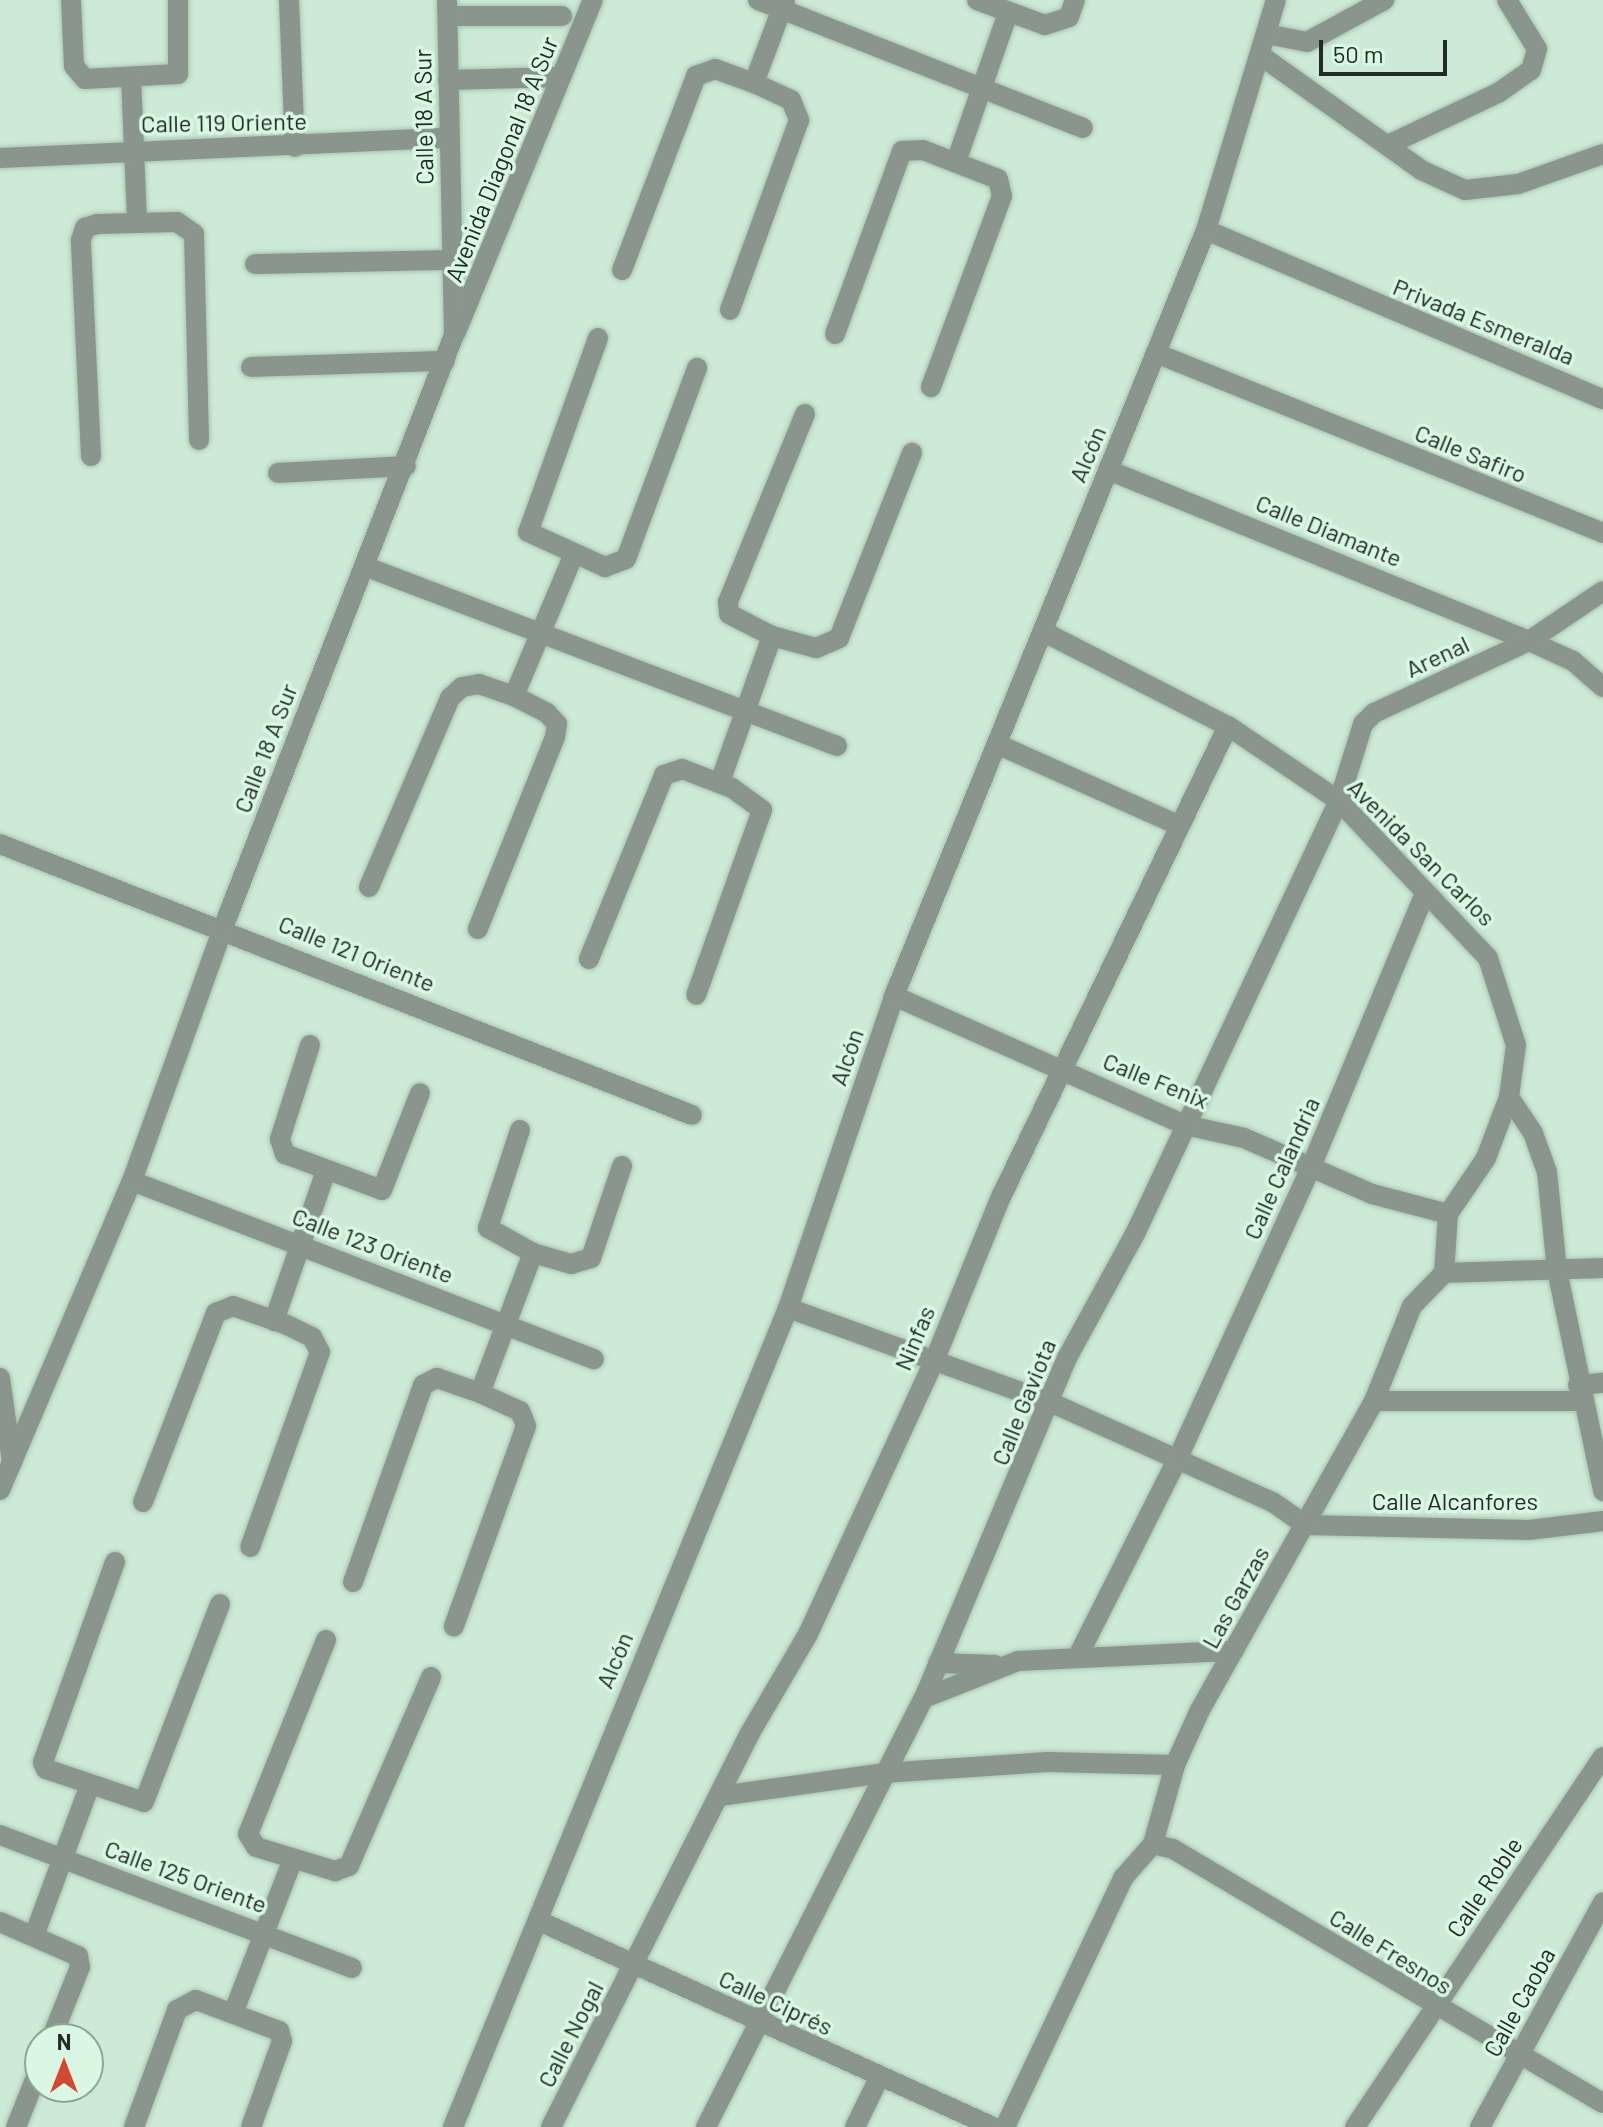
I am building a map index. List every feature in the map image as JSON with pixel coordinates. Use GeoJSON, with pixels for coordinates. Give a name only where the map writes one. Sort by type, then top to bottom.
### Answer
{"type":"FeatureCollection","features":[{"type":"Feature","properties":{"kind":"street"},"geometry":{"type":"LineString","coordinates":[[71,0],[76,76],[131,77],[178,74],[178,0]]}},
{"type":"Feature","properties":{"kind":"street"},"geometry":{"type":"LineString","coordinates":[[289,0],[295,147]]}},
{"type":"Feature","properties":{"kind":"street","name":"Avenida Diagonal 18 A Sur"},"geometry":{"type":"LineString","coordinates":[[454,335],[593,0]]}},
{"type":"Feature","properties":{"kind":"street"},"geometry":{"type":"LineString","coordinates":[[758,0],[783,4],[1083,128]]}},
{"type":"Feature","properties":{"kind":"street"},"geometry":{"type":"LineString","coordinates":[[977,0],[1008,13],[1055,25],[1069,17],[1075,0]]}},
{"type":"Feature","properties":{"kind":"street","name":"Alcón"},"geometry":{"type":"LineString","coordinates":[[453,2127],[788,1308],[894,996],[999,745],[1206,230],[1276,0]]}},
{"type":"Feature","properties":{"kind":"street"},"geometry":{"type":"LineString","coordinates":[[1266,34],[1307,42],[1384,0]]}},
{"type":"Feature","properties":{"kind":"street"},"geometry":{"type":"LineString","coordinates":[[1390,144],[1498,93],[1531,70],[1537,49],[1507,0]]}},
{"type":"Feature","properties":{"kind":"street"},"geometry":{"type":"LineString","coordinates":[[754,83],[783,4]]}},
{"type":"Feature","properties":{"kind":"street"},"geometry":{"type":"LineString","coordinates":[[448,8],[562,16]]}},
{"type":"Feature","properties":{"kind":"street","name":"Calle 18 A Sur"},"geometry":{"type":"LineString","coordinates":[[0,1487],[132,1181],[223,928],[406,466],[454,335],[448,8]]}},
{"type":"Feature","properties":{"kind":"street"},"geometry":{"type":"LineString","coordinates":[[956,162],[1008,13]]}},
{"type":"Feature","properties":{"kind":"street"},"geometry":{"type":"LineString","coordinates":[[1260,55],[1390,144],[1421,170],[1465,190],[1518,184],[1603,154]]}},
{"type":"Feature","properties":{"kind":"street"},"geometry":{"type":"LineString","coordinates":[[622,270],[696,76],[715,69],[754,83],[791,100],[799,120],[730,310]]}},
{"type":"Feature","properties":{"kind":"street"},"geometry":{"type":"LineString","coordinates":[[131,77],[137,223]]}},
{"type":"Feature","properties":{"kind":"street"},"geometry":{"type":"LineString","coordinates":[[448,80],[561,77]]}},
{"type":"Feature","properties":{"kind":"street","name":"Calle 119 Oriente"},"geometry":{"type":"LineString","coordinates":[[0,158],[448,138]]}},
{"type":"Feature","properties":{"kind":"street"},"geometry":{"type":"LineString","coordinates":[[835,334],[896,159],[913,148],[998,179],[1002,196],[931,387]]}},
{"type":"Feature","properties":{"kind":"street"},"geometry":{"type":"LineString","coordinates":[[91,456],[81,240],[85,228],[97,224],[177,222],[194,234],[199,440]]}},
{"type":"Feature","properties":{"kind":"street","name":"Privada Esmeralda"},"geometry":{"type":"LineString","coordinates":[[1206,230],[1345,292],[1603,399]]}},
{"type":"Feature","properties":{"kind":"street"},"geometry":{"type":"LineString","coordinates":[[255,264],[454,260]]}},
{"type":"Feature","properties":{"kind":"street"},"geometry":{"type":"LineString","coordinates":[[598,338],[528,532],[573,556],[605,567],[626,559],[697,368]]}},
{"type":"Feature","properties":{"kind":"street","name":"Calle Safiro"},"geometry":{"type":"LineString","coordinates":[[1158,354],[1603,533]]}},
{"type":"Feature","properties":{"kind":"street"},"geometry":{"type":"LineString","coordinates":[[251,367],[445,361]]}},
{"type":"Feature","properties":{"kind":"street"},"geometry":{"type":"LineString","coordinates":[[805,414],[728,602],[729,614],[772,636],[816,648],[839,638],[912,453]]}},
{"type":"Feature","properties":{"kind":"street"},"geometry":{"type":"LineString","coordinates":[[278,473],[406,466]]}},
{"type":"Feature","properties":{"kind":"street","name":"Calle Diamante"},"geometry":{"type":"LineString","coordinates":[[1108,470],[1529,641],[1573,661],[1603,687]]}},
{"type":"Feature","properties":{"kind":"street"},"geometry":{"type":"LineString","coordinates":[[514,696],[573,556]]}},
{"type":"Feature","properties":{"kind":"street"},"geometry":{"type":"LineString","coordinates":[[364,566],[543,630],[837,746]]}},
{"type":"Feature","properties":{"kind":"street","name":"Arenal"},"geometry":{"type":"LineString","coordinates":[[1339,801],[1353,742],[1374,713],[1529,641],[1603,591]]}},
{"type":"Feature","properties":{"kind":"street","name":"Avenida San Carlos"},"geometry":{"type":"LineString","coordinates":[[1044,632],[1228,726],[1339,801],[1425,893],[1458,921],[1498,973],[1516,1045],[1509,1097]]}},
{"type":"Feature","properties":{"kind":"street"},"geometry":{"type":"LineString","coordinates":[[720,782],[749,710],[772,636]]}},
{"type":"Feature","properties":{"kind":"street"},"geometry":{"type":"LineString","coordinates":[[369,887],[450,698],[462,687],[479,684],[514,696],[547,713],[557,724],[555,737],[478,929]]}},
{"type":"Feature","properties":{"kind":"street","name":"Ninfas"},"geometry":{"type":"LineString","coordinates":[[635,1964],[720,1796],[808,1634],[935,1359],[1000,1199],[1066,1070],[1176,824],[1228,726]]}},
{"type":"Feature","properties":{"kind":"street"},"geometry":{"type":"LineString","coordinates":[[999,745],[1176,824]]}},
{"type":"Feature","properties":{"kind":"street"},"geometry":{"type":"LineString","coordinates":[[589,959],[664,775],[682,769],[720,782],[754,799],[762,810],[696,995]]}},
{"type":"Feature","properties":{"kind":"street","name":"Calle Gaviota"},"geometry":{"type":"LineString","coordinates":[[706,2127],[883,1773],[924,1698],[1052,1403],[1067,1358],[1135,1234],[1339,801]]}},
{"type":"Feature","properties":{"kind":"street","name":"Calle 121 Oriente"},"geometry":{"type":"LineString","coordinates":[[0,844],[223,928],[692,1115]]}},
{"type":"Feature","properties":{"kind":"street","name":"Calle Calandria"},"geometry":{"type":"LineString","coordinates":[[1078,1656],[1177,1460],[1311,1167],[1425,893]]}},
{"type":"Feature","properties":{"kind":"street","name":"Calle Fenix"},"geometry":{"type":"LineString","coordinates":[[894,996],[1185,1125],[1244,1138],[1372,1194],[1448,1214]]}},
{"type":"Feature","properties":{"kind":"street"},"geometry":{"type":"LineString","coordinates":[[310,1045],[280,1149],[326,1171],[382,1190],[420,1093]]}},
{"type":"Feature","properties":{"kind":"street"},"geometry":{"type":"LineString","coordinates":[[1509,1097],[1486,1158],[1448,1214],[1444,1273],[1603,1268]]}},
{"type":"Feature","properties":{"kind":"street"},"geometry":{"type":"LineString","coordinates":[[1509,1097],[1542,1154],[1557,1270],[1580,1393],[1603,1491]]}},
{"type":"Feature","properties":{"kind":"street"},"geometry":{"type":"LineString","coordinates":[[520,1130],[488,1228],[533,1253],[571,1264],[591,1258],[622,1166]]}},
{"type":"Feature","properties":{"kind":"street"},"geometry":{"type":"LineString","coordinates":[[274,1321],[326,1171]]}},
{"type":"Feature","properties":{"kind":"street","name":"Calle 123 Oriente"},"geometry":{"type":"LineString","coordinates":[[132,1181],[594,1359]]}},
{"type":"Feature","properties":{"kind":"street"},"geometry":{"type":"LineString","coordinates":[[480,1393],[533,1253]]}},
{"type":"Feature","properties":{"kind":"street","name":"Las Garzas"},"geometry":{"type":"LineString","coordinates":[[1005,2127],[1123,1878],[1153,1844],[1175,1765],[1234,1651],[1374,1401],[1412,1306],[1444,1273]]}},
{"type":"Feature","properties":{"kind":"street"},"geometry":{"type":"LineString","coordinates":[[143,1502],[216,1313],[233,1306],[274,1321],[312,1337],[320,1352],[250,1547]]}},
{"type":"Feature","properties":{"kind":"street"},"geometry":{"type":"LineString","coordinates":[[788,1308],[1052,1403],[1274,1503],[1305,1525]]}},
{"type":"Feature","properties":{"kind":"street"},"geometry":{"type":"LineString","coordinates":[[0,1378],[12,1462]]}},
{"type":"Feature","properties":{"kind":"street"},"geometry":{"type":"LineString","coordinates":[[353,1582],[423,1385],[437,1378],[480,1393],[520,1411],[526,1426],[454,1626]]}},
{"type":"Feature","properties":{"kind":"street"},"geometry":{"type":"LineString","coordinates":[[1374,1401],[1580,1393],[1603,1383]]}},
{"type":"Feature","properties":{"kind":"street","name":"Calle Alcanfores"},"geometry":{"type":"LineString","coordinates":[[1305,1525],[1529,1530],[1603,1521]]}},
{"type":"Feature","properties":{"kind":"street"},"geometry":{"type":"LineString","coordinates":[[115,1562],[43,1762],[46,1769],[144,1802],[220,1604]]}},
{"type":"Feature","properties":{"kind":"street"},"geometry":{"type":"LineString","coordinates":[[326,1640],[248,1834],[256,1847],[335,1871],[349,1866],[431,1677]]}},
{"type":"Feature","properties":{"kind":"street"},"geometry":{"type":"LineString","coordinates":[[938,1663],[999,1665],[1078,1656],[1234,1651]]}},
{"type":"Feature","properties":{"kind":"street"},"geometry":{"type":"LineString","coordinates":[[924,1698],[999,1665]]}},
{"type":"Feature","properties":{"kind":"street","name":"Calle Roble"},"geometry":{"type":"LineString","coordinates":[[1355,2127],[1603,1757]]}},
{"type":"Feature","properties":{"kind":"street"},"geometry":{"type":"LineString","coordinates":[[720,1796],[883,1773],[1048,1762],[1175,1765]]}},
{"type":"Feature","properties":{"kind":"street"},"geometry":{"type":"LineString","coordinates":[[34,1936],[90,1785]]}},
{"type":"Feature","properties":{"kind":"street","name":"Calle 125 Oriente"},"geometry":{"type":"LineString","coordinates":[[0,1835],[264,1932],[352,1968]]}},
{"type":"Feature","properties":{"kind":"street","name":"Calle Fresnos"},"geometry":{"type":"LineString","coordinates":[[1153,1844],[1173,1849],[1518,2058],[1603,2103]]}},
{"type":"Feature","properties":{"kind":"street"},"geometry":{"type":"LineString","coordinates":[[234,2011],[293,1859]]}},
{"type":"Feature","properties":{"kind":"street","name":"Calle Caoba"},"geometry":{"type":"LineString","coordinates":[[1480,2127],[1603,1902]]}},
{"type":"Feature","properties":{"kind":"street","name":"Calle Ciprés"},"geometry":{"type":"LineString","coordinates":[[539,1921],[879,2078],[993,2127]]}},
{"type":"Feature","properties":{"kind":"street"},"geometry":{"type":"LineString","coordinates":[[0,1922],[75,1952],[79,1962],[57,2023]]}},
{"type":"Feature","properties":{"kind":"street","name":"Calle Nogal"},"geometry":{"type":"LineString","coordinates":[[551,2127],[635,1964]]}},
{"type":"Feature","properties":{"kind":"street"},"geometry":{"type":"LineString","coordinates":[[134,2127],[182,2003],[196,2000],[276,2028],[282,2041],[251,2127]]}},
{"type":"Feature","properties":{"kind":"street"},"geometry":{"type":"LineString","coordinates":[[855,2127],[879,2078]]}},
{"type":"Feature","properties":{"kind":"street"},"geometry":{"type":"LineString","coordinates":[[16,2127],[26,2103]]}}]}
